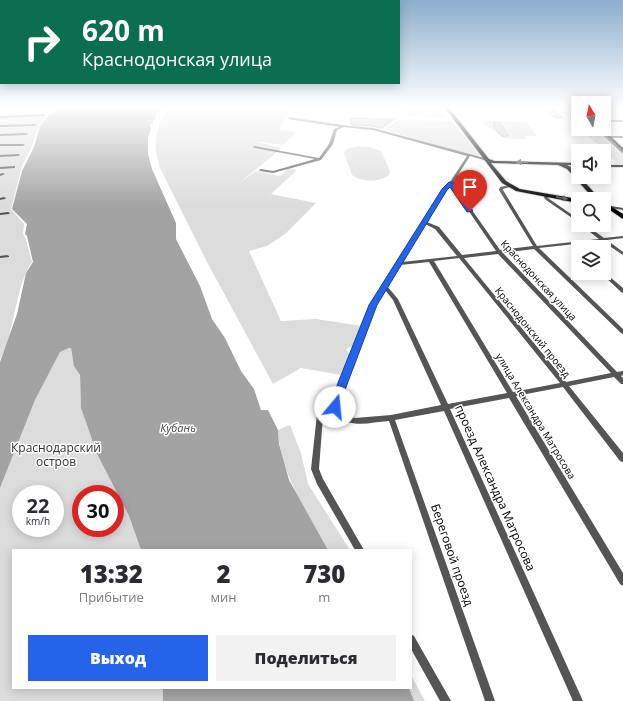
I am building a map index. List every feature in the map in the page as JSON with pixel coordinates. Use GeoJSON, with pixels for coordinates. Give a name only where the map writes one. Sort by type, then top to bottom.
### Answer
{"type":"FeatureCollection","features":[{"type":"Feature","properties":{"kind":"main road"},"geometry":{"type":"LineString","coordinates":[[472,141],[509,186],[518,190],[571,200]]}},
{"type":"Feature","properties":{"kind":"main road"},"geometry":{"type":"LineString","coordinates":[[612,141],[623,151]]}},
{"type":"Feature","properties":{"kind":"main road"},"geometry":{"type":"LineString","coordinates":[[487,160],[495,162],[571,164]]}},
{"type":"Feature","properties":{"kind":"main road"},"geometry":{"type":"LineString","coordinates":[[558,163],[569,168],[591,192]]}},
{"type":"Feature","properties":{"kind":"main road"},"geometry":{"type":"LineString","coordinates":[[611,166],[623,166]]}},
{"type":"Feature","properties":{"kind":"main road"},"geometry":{"type":"LineString","coordinates":[[611,209],[623,217]]}},
{"type":"Feature","properties":{"kind":"street"},"geometry":{"type":"LineString","coordinates":[[260,170],[273,172],[320,159],[332,141]]}},
{"type":"Feature","properties":{"kind":"street"},"geometry":{"type":"LineString","coordinates":[[414,141],[487,160]]}},
{"type":"Feature","properties":{"kind":"street"},"geometry":{"type":"LineString","coordinates":[[0,145],[23,144]]}},
{"type":"Feature","properties":{"kind":"street"},"geometry":{"type":"LineString","coordinates":[[255,147],[320,159]]}},
{"type":"Feature","properties":{"kind":"street"},"geometry":{"type":"LineString","coordinates":[[0,156],[18,155]]}},
{"type":"Feature","properties":{"kind":"street"},"geometry":{"type":"LineString","coordinates":[[335,407],[335,403],[373,305],[423,222],[468,156]]}},
{"type":"Feature","properties":{"kind":"street"},"geometry":{"type":"LineString","coordinates":[[0,168],[14,167]]}},
{"type":"Feature","properties":{"kind":"street","name":"Краснодонская улица"},"geometry":{"type":"LineString","coordinates":[[451,183],[499,252],[620,374],[623,382]]}},
{"type":"Feature","properties":{"kind":"street"},"geometry":{"type":"LineString","coordinates":[[509,186],[501,188],[501,190],[536,248],[623,332]]}},
{"type":"Feature","properties":{"kind":"street"},"geometry":{"type":"LineString","coordinates":[[546,195],[548,199],[571,216]]}},
{"type":"Feature","properties":{"kind":"street"},"geometry":{"type":"LineString","coordinates":[[611,206],[623,209]]}},
{"type":"Feature","properties":{"kind":"street"},"geometry":{"type":"LineString","coordinates":[[0,214],[8,213]]}},
{"type":"Feature","properties":{"kind":"street","name":"Краснодонский проезд"},"geometry":{"type":"LineString","coordinates":[[423,222],[437,228],[565,384],[623,459]]}},
{"type":"Feature","properties":{"kind":"street"},"geometry":{"type":"LineString","coordinates":[[592,232],[603,240],[623,237]]}},
{"type":"Feature","properties":{"kind":"street"},"geometry":{"type":"LineString","coordinates":[[399,264],[571,243]]}},
{"type":"Feature","properties":{"kind":"street"},"geometry":{"type":"LineString","coordinates":[[611,246],[623,254]]}},
{"type":"Feature","properties":{"kind":"street"},"geometry":{"type":"LineString","coordinates":[[0,257],[7,256]]}},
{"type":"Feature","properties":{"kind":"street","name":"улица Александра Матросова"},"geometry":{"type":"LineString","coordinates":[[431,261],[623,581]]}},
{"type":"Feature","properties":{"kind":"street"},"geometry":{"type":"LineString","coordinates":[[611,280],[623,291]]}},
{"type":"Feature","properties":{"kind":"street","name":"проезд Александра Матросова"},"geometry":{"type":"LineString","coordinates":[[385,287],[395,299],[446,408],[578,701]]}},
{"type":"Feature","properties":{"kind":"street"},"geometry":{"type":"LineString","coordinates":[[335,407],[349,420],[355,421],[391,418],[512,396],[620,374]]}},
{"type":"Feature","properties":{"kind":"street"},"geometry":{"type":"LineString","coordinates":[[335,407],[320,414],[315,469],[320,481],[359,549]]}},
{"type":"Feature","properties":{"kind":"street","name":"Береговой проезд"},"geometry":{"type":"LineString","coordinates":[[391,418],[490,701]]}},
{"type":"Feature","properties":{"kind":"street"},"geometry":{"type":"LineString","coordinates":[[412,642],[446,701]]}},
{"type":"Feature","properties":{"kind":"green space"},"geometry":{"type":"Polygon","coordinates":[[[0,141],[34,141],[22,166],[11,209],[24,224],[23,234],[32,262],[26,272],[22,284],[9,336],[0,359],[0,141]]]}},
{"type":"Feature","properties":{"kind":"green space"},"geometry":{"type":"Polygon","coordinates":[[[156,141],[288,141],[283,145],[253,141],[282,148],[237,185],[256,171],[280,176],[289,168],[297,170],[271,194],[316,203],[285,234],[267,246],[249,251],[281,321],[316,319],[362,326],[354,346],[346,350],[350,354],[342,375],[301,368],[273,384],[207,262],[160,168],[156,152],[156,141]]]}},
{"type":"Feature","properties":{"kind":"green space"},"geometry":{"type":"Polygon","coordinates":[[[421,141],[468,141],[480,156],[476,157],[421,141]]]}},
{"type":"Feature","properties":{"kind":"green space"},"geometry":{"type":"Polygon","coordinates":[[[593,141],[608,141],[623,155],[623,165],[614,163],[616,162],[611,157],[611,144],[597,144],[593,141]]]}},
{"type":"Feature","properties":{"kind":"green space"},"geometry":{"type":"Polygon","coordinates":[[[357,146],[370,147],[381,151],[390,171],[389,175],[385,178],[370,181],[352,175],[344,153],[347,149],[357,146]]]}},
{"type":"Feature","properties":{"kind":"green space","name":"Краснодарский остров"},"geometry":{"type":"Polygon","coordinates":[[[71,348],[73,360],[80,375],[81,407],[96,452],[113,485],[72,485],[72,537],[124,537],[124,506],[141,549],[12,549],[12,689],[163,689],[163,701],[0,701],[0,488],[35,400],[60,351],[71,348]]]}},
{"type":"Feature","properties":{"kind":"green space"},"geometry":{"type":"Polygon","coordinates":[[[290,425],[301,453],[308,484],[349,549],[327,549],[303,507],[289,477],[280,446],[278,430],[290,425]]]}},
{"type":"Feature","properties":{"kind":"green space"},"geometry":{"type":"Polygon","coordinates":[[[412,677],[425,701],[414,701],[409,689],[412,689],[412,677]]]}},
{"type":"Feature","properties":{"kind":"water","name":"Кубань"},"geometry":{"type":"Polygon","coordinates":[[[36,141],[148,141],[148,154],[152,169],[176,223],[176,239],[200,286],[212,319],[225,338],[241,371],[254,389],[261,410],[268,410],[278,430],[279,444],[289,480],[327,549],[141,549],[124,506],[124,485],[113,485],[96,452],[81,408],[80,375],[74,366],[71,348],[60,352],[35,400],[0,488],[0,362],[17,314],[26,273],[33,262],[27,236],[25,234],[27,224],[12,209],[22,171],[36,141]]]}},
{"type":"Feature","properties":{"kind":"water"},"geometry":{"type":"Polygon","coordinates":[[[163,689],[409,689],[414,701],[163,701],[163,689]]]}},
{"type":"Feature","properties":{"kind":"route"},"geometry":{"type":"LineString","coordinates":[[335,407],[335,403],[373,305],[423,222],[445,189],[451,183],[470,211]]}}]}
